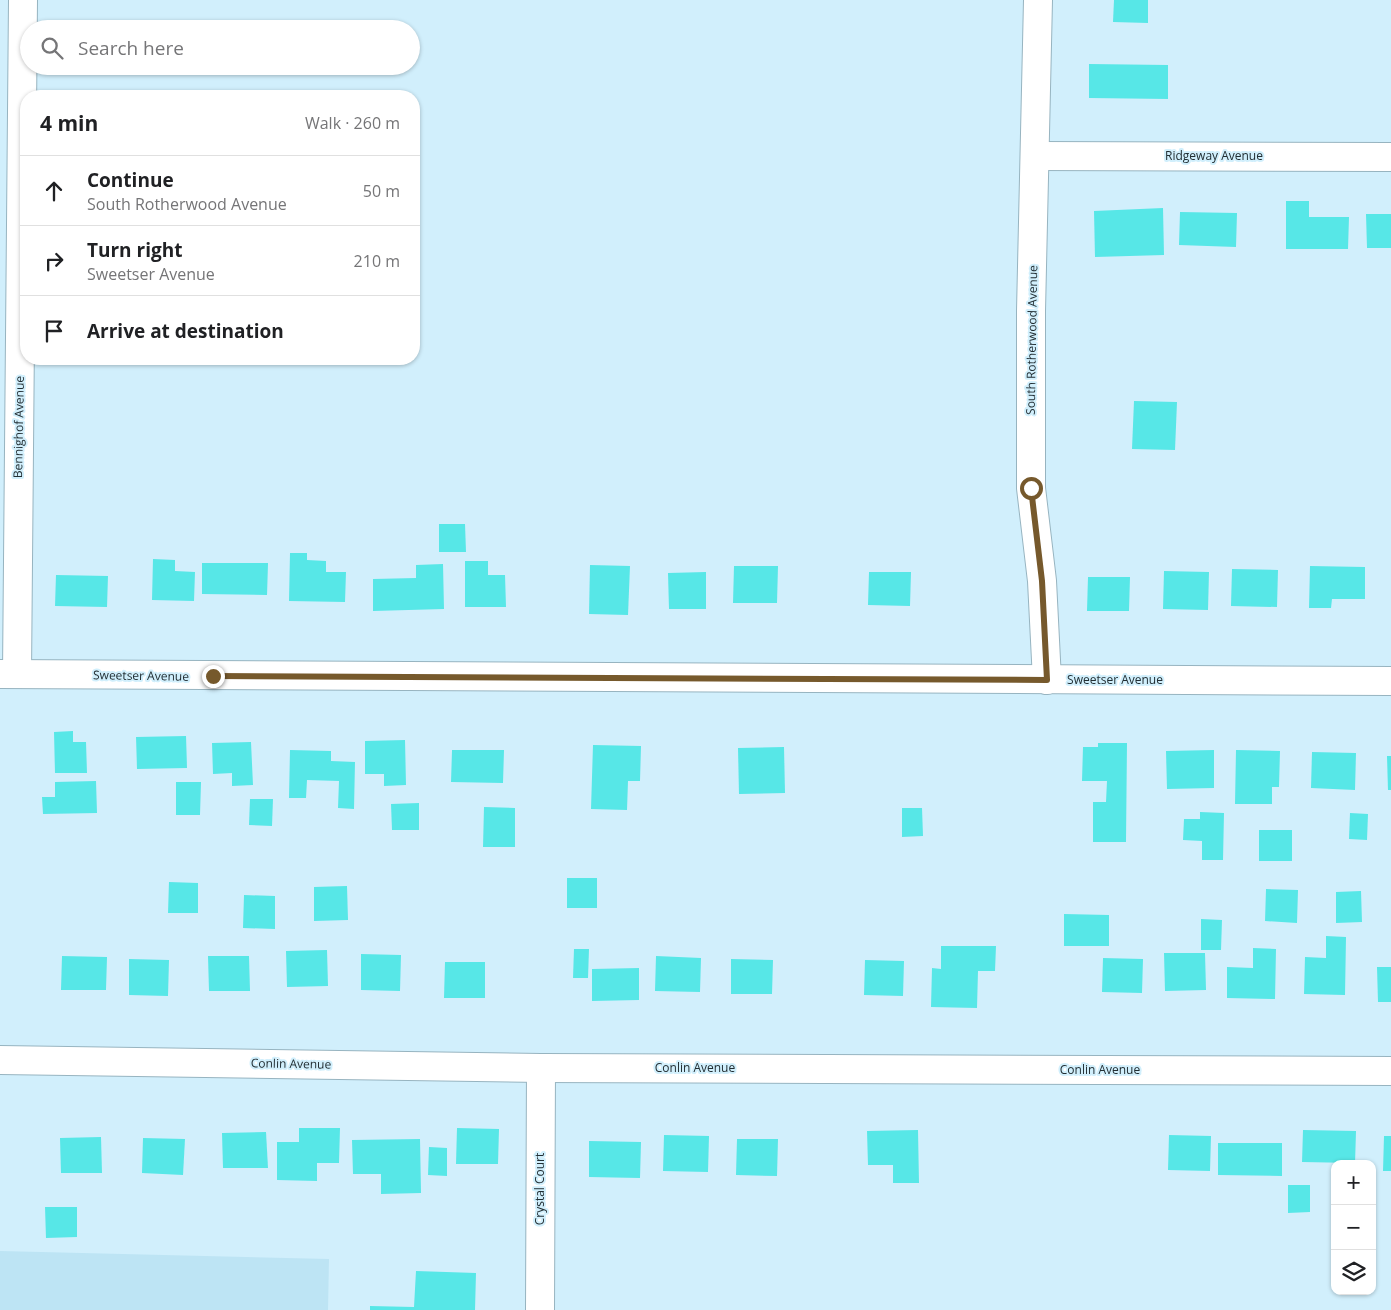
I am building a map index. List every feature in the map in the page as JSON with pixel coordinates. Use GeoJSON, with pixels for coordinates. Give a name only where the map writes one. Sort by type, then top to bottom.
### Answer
{"type":"FeatureCollection","features":[{"type":"Feature","properties":{"kind":"street","name":"Bennighof Avenue"},"geometry":{"type":"LineString","coordinates":[[22,20],[23,0]]}},
{"type":"Feature","properties":{"kind":"street","name":"South Rotherwood Avenue"},"geometry":{"type":"LineString","coordinates":[[1038,0],[1036,156],[1031,311],[1031,488],[1042,581],[1047,680]]}},
{"type":"Feature","properties":{"kind":"street","name":"Bennighof Avenue"},"geometry":{"type":"LineString","coordinates":[[20,90],[21,75]]}},
{"type":"Feature","properties":{"kind":"street","name":"Bennighof Avenue"},"geometry":{"type":"LineString","coordinates":[[8,674],[10,429],[20,99]]}},
{"type":"Feature","properties":{"kind":"street","name":"Ridgeway Avenue"},"geometry":{"type":"LineString","coordinates":[[1036,156],[1391,157]]}},
{"type":"Feature","properties":{"kind":"street","name":"Sweetser Avenue"},"geometry":{"type":"LineString","coordinates":[[8,674],[1391,681]]}},
{"type":"Feature","properties":{"kind":"street","name":"Conlin Avenue"},"geometry":{"type":"LineString","coordinates":[[0,1060],[541,1068],[1391,1071]]}},
{"type":"Feature","properties":{"kind":"street","name":"Crystal Court"},"geometry":{"type":"LineString","coordinates":[[540,1310],[541,1068]]}},
{"type":"Feature","properties":{"kind":"shaded area"},"geometry":{"type":"Polygon","coordinates":[[[0,1251],[329,1259],[328,1310],[0,1310],[0,1251]]]}},
{"type":"Feature","properties":{"kind":"building"},"geometry":{"type":"Polygon","coordinates":[[[1114,0],[1148,0],[1148,23],[1113,22],[1114,0]]]}},
{"type":"Feature","properties":{"kind":"building"},"geometry":{"type":"Polygon","coordinates":[[[1089,64],[1168,65],[1168,99],[1089,98],[1089,64]]]}},
{"type":"Feature","properties":{"kind":"building"},"geometry":{"type":"Polygon","coordinates":[[[1286,201],[1309,201],[1309,217],[1349,217],[1348,249],[1286,249],[1286,201]]]}},
{"type":"Feature","properties":{"kind":"building"},"geometry":{"type":"Polygon","coordinates":[[[1163,208],[1164,255],[1095,257],[1094,211],[1163,208]]]}},
{"type":"Feature","properties":{"kind":"building"},"geometry":{"type":"Polygon","coordinates":[[[1180,212],[1237,213],[1236,247],[1179,245],[1180,212]]]}},
{"type":"Feature","properties":{"kind":"building"},"geometry":{"type":"Polygon","coordinates":[[[1366,214],[1391,214],[1391,248],[1367,248],[1366,214]]]}},
{"type":"Feature","properties":{"kind":"building"},"geometry":{"type":"Polygon","coordinates":[[[1134,401],[1177,402],[1175,450],[1132,449],[1134,401]]]}},
{"type":"Feature","properties":{"kind":"building"},"geometry":{"type":"Polygon","coordinates":[[[439,524],[465,524],[466,552],[439,552],[439,524]]]}},
{"type":"Feature","properties":{"kind":"building"},"geometry":{"type":"Polygon","coordinates":[[[290,553],[307,553],[307,560],[326,561],[326,572],[346,572],[345,602],[289,601],[290,553]]]}},
{"type":"Feature","properties":{"kind":"building"},"geometry":{"type":"Polygon","coordinates":[[[153,559],[175,560],[175,571],[195,572],[194,601],[152,600],[153,559]]]}},
{"type":"Feature","properties":{"kind":"building"},"geometry":{"type":"Polygon","coordinates":[[[465,561],[488,561],[488,575],[505,575],[506,607],[465,607],[465,561]]]}},
{"type":"Feature","properties":{"kind":"building"},"geometry":{"type":"Polygon","coordinates":[[[202,563],[268,563],[267,595],[202,594],[202,563]]]}},
{"type":"Feature","properties":{"kind":"building"},"geometry":{"type":"Polygon","coordinates":[[[443,564],[444,609],[373,611],[373,579],[416,578],[416,565],[443,564]]]}},
{"type":"Feature","properties":{"kind":"building"},"geometry":{"type":"Polygon","coordinates":[[[590,565],[630,566],[628,615],[589,614],[590,565]]]}},
{"type":"Feature","properties":{"kind":"building"},"geometry":{"type":"Polygon","coordinates":[[[734,566],[778,566],[777,603],[733,603],[734,566]]]}},
{"type":"Feature","properties":{"kind":"building"},"geometry":{"type":"Polygon","coordinates":[[[1310,566],[1365,567],[1365,599],[1332,599],[1331,608],[1309,608],[1310,566]]]}},
{"type":"Feature","properties":{"kind":"building"},"geometry":{"type":"Polygon","coordinates":[[[1232,569],[1278,570],[1277,607],[1231,606],[1232,569]]]}},
{"type":"Feature","properties":{"kind":"building"},"geometry":{"type":"Polygon","coordinates":[[[1164,571],[1209,572],[1208,610],[1163,609],[1164,571]]]}},
{"type":"Feature","properties":{"kind":"building"},"geometry":{"type":"Polygon","coordinates":[[[706,572],[706,609],[669,609],[668,573],[706,572]]]}},
{"type":"Feature","properties":{"kind":"building"},"geometry":{"type":"Polygon","coordinates":[[[869,572],[911,572],[910,606],[868,605],[869,572]]]}},
{"type":"Feature","properties":{"kind":"building"},"geometry":{"type":"Polygon","coordinates":[[[56,575],[108,576],[107,607],[55,606],[56,575]]]}},
{"type":"Feature","properties":{"kind":"building"},"geometry":{"type":"Polygon","coordinates":[[[1088,577],[1130,577],[1129,611],[1087,611],[1088,577]]]}},
{"type":"Feature","properties":{"kind":"building"},"geometry":{"type":"Polygon","coordinates":[[[73,731],[73,742],[86,742],[87,773],[55,773],[54,732],[73,731]]]}},
{"type":"Feature","properties":{"kind":"building"},"geometry":{"type":"Polygon","coordinates":[[[186,736],[187,768],[137,769],[136,737],[186,736]]]}},
{"type":"Feature","properties":{"kind":"building"},"geometry":{"type":"Polygon","coordinates":[[[405,740],[406,785],[384,786],[384,774],[365,774],[365,741],[405,740]]]}},
{"type":"Feature","properties":{"kind":"building"},"geometry":{"type":"Polygon","coordinates":[[[251,742],[253,785],[232,786],[232,773],[213,774],[212,743],[251,742]]]}},
{"type":"Feature","properties":{"kind":"building"},"geometry":{"type":"Polygon","coordinates":[[[1098,743],[1127,743],[1126,842],[1093,842],[1093,802],[1106,802],[1107,781],[1082,781],[1083,747],[1098,747],[1098,743]]]}},
{"type":"Feature","properties":{"kind":"building"},"geometry":{"type":"Polygon","coordinates":[[[593,745],[641,746],[640,781],[628,781],[627,810],[591,809],[593,745]]]}},
{"type":"Feature","properties":{"kind":"building"},"geometry":{"type":"Polygon","coordinates":[[[784,747],[785,793],[739,794],[738,748],[784,747]]]}},
{"type":"Feature","properties":{"kind":"building"},"geometry":{"type":"Polygon","coordinates":[[[290,750],[331,751],[331,761],[355,762],[354,809],[338,808],[339,781],[307,780],[306,798],[289,798],[290,750]]]}},
{"type":"Feature","properties":{"kind":"building"},"geometry":{"type":"Polygon","coordinates":[[[452,750],[504,750],[503,783],[451,782],[452,750]]]}},
{"type":"Feature","properties":{"kind":"building"},"geometry":{"type":"Polygon","coordinates":[[[1214,750],[1214,788],[1167,789],[1166,751],[1214,750]]]}},
{"type":"Feature","properties":{"kind":"building"},"geometry":{"type":"Polygon","coordinates":[[[1236,750],[1280,751],[1279,787],[1272,787],[1272,804],[1235,804],[1236,750]]]}},
{"type":"Feature","properties":{"kind":"building"},"geometry":{"type":"Polygon","coordinates":[[[1312,752],[1356,753],[1355,790],[1311,788],[1312,752]]]}},
{"type":"Feature","properties":{"kind":"building"},"geometry":{"type":"Polygon","coordinates":[[[1387,756],[1391,756],[1391,790],[1388,790],[1387,756]]]}},
{"type":"Feature","properties":{"kind":"building"},"geometry":{"type":"Polygon","coordinates":[[[96,781],[97,813],[43,814],[42,797],[55,797],[55,782],[96,781]]]}},
{"type":"Feature","properties":{"kind":"building"},"geometry":{"type":"Polygon","coordinates":[[[176,782],[201,782],[200,815],[176,815],[176,782]]]}},
{"type":"Feature","properties":{"kind":"building"},"geometry":{"type":"Polygon","coordinates":[[[250,799],[273,799],[272,826],[249,825],[250,799]]]}},
{"type":"Feature","properties":{"kind":"building"},"geometry":{"type":"Polygon","coordinates":[[[419,803],[419,830],[392,830],[391,804],[419,803]]]}},
{"type":"Feature","properties":{"kind":"building"},"geometry":{"type":"Polygon","coordinates":[[[484,807],[515,808],[515,847],[483,847],[484,807]]]}},
{"type":"Feature","properties":{"kind":"building"},"geometry":{"type":"Polygon","coordinates":[[[902,808],[922,808],[923,836],[902,837],[902,808]]]}},
{"type":"Feature","properties":{"kind":"building"},"geometry":{"type":"Polygon","coordinates":[[[1200,812],[1224,813],[1223,860],[1202,860],[1202,841],[1183,840],[1184,819],[1200,819],[1200,812]]]}},
{"type":"Feature","properties":{"kind":"building"},"geometry":{"type":"Polygon","coordinates":[[[1350,813],[1368,814],[1367,840],[1349,839],[1350,813]]]}},
{"type":"Feature","properties":{"kind":"building"},"geometry":{"type":"Polygon","coordinates":[[[1259,830],[1292,830],[1292,861],[1259,861],[1259,830]]]}},
{"type":"Feature","properties":{"kind":"building"},"geometry":{"type":"Polygon","coordinates":[[[567,878],[597,878],[597,908],[567,908],[567,878]]]}},
{"type":"Feature","properties":{"kind":"building"},"geometry":{"type":"Polygon","coordinates":[[[169,882],[198,883],[198,913],[168,913],[169,882]]]}},
{"type":"Feature","properties":{"kind":"building"},"geometry":{"type":"Polygon","coordinates":[[[347,886],[348,920],[314,921],[314,887],[347,886]]]}},
{"type":"Feature","properties":{"kind":"building"},"geometry":{"type":"Polygon","coordinates":[[[1266,889],[1298,890],[1297,923],[1265,921],[1266,889]]]}},
{"type":"Feature","properties":{"kind":"building"},"geometry":{"type":"Polygon","coordinates":[[[1361,891],[1362,922],[1336,923],[1336,892],[1361,891]]]}},
{"type":"Feature","properties":{"kind":"building"},"geometry":{"type":"Polygon","coordinates":[[[244,895],[275,896],[275,929],[243,928],[244,895]]]}},
{"type":"Feature","properties":{"kind":"building"},"geometry":{"type":"Polygon","coordinates":[[[1064,914],[1109,915],[1109,946],[1064,946],[1064,914]]]}},
{"type":"Feature","properties":{"kind":"building"},"geometry":{"type":"Polygon","coordinates":[[[1201,919],[1222,920],[1221,950],[1201,950],[1201,919]]]}},
{"type":"Feature","properties":{"kind":"building"},"geometry":{"type":"Polygon","coordinates":[[[1326,936],[1346,937],[1345,995],[1304,994],[1305,957],[1326,958],[1326,936]]]}},
{"type":"Feature","properties":{"kind":"building"},"geometry":{"type":"Polygon","coordinates":[[[941,946],[996,946],[995,971],[978,971],[977,1008],[931,1007],[932,968],[941,969],[941,946]]]}},
{"type":"Feature","properties":{"kind":"building"},"geometry":{"type":"Polygon","coordinates":[[[1253,948],[1276,949],[1275,999],[1227,998],[1227,967],[1253,968],[1253,948]]]}},
{"type":"Feature","properties":{"kind":"building"},"geometry":{"type":"Polygon","coordinates":[[[574,949],[589,949],[588,978],[573,978],[574,949]]]}},
{"type":"Feature","properties":{"kind":"building"},"geometry":{"type":"Polygon","coordinates":[[[327,950],[328,986],[287,987],[286,951],[327,950]]]}},
{"type":"Feature","properties":{"kind":"building"},"geometry":{"type":"Polygon","coordinates":[[[1164,953],[1205,953],[1206,990],[1165,991],[1164,953]]]}},
{"type":"Feature","properties":{"kind":"building"},"geometry":{"type":"Polygon","coordinates":[[[361,954],[401,955],[400,991],[361,990],[361,954]]]}},
{"type":"Feature","properties":{"kind":"building"},"geometry":{"type":"Polygon","coordinates":[[[62,956],[107,957],[106,990],[61,990],[62,956]]]}},
{"type":"Feature","properties":{"kind":"building"},"geometry":{"type":"Polygon","coordinates":[[[208,956],[249,956],[250,991],[209,991],[208,956]]]}},
{"type":"Feature","properties":{"kind":"building"},"geometry":{"type":"Polygon","coordinates":[[[656,956],[701,958],[700,992],[655,991],[656,956]]]}},
{"type":"Feature","properties":{"kind":"building"},"geometry":{"type":"Polygon","coordinates":[[[1103,958],[1143,959],[1142,993],[1102,992],[1103,958]]]}},
{"type":"Feature","properties":{"kind":"building"},"geometry":{"type":"Polygon","coordinates":[[[129,959],[169,960],[168,996],[129,995],[129,959]]]}},
{"type":"Feature","properties":{"kind":"building"},"geometry":{"type":"Polygon","coordinates":[[[731,959],[773,960],[772,994],[731,994],[731,959]]]}},
{"type":"Feature","properties":{"kind":"building"},"geometry":{"type":"Polygon","coordinates":[[[865,960],[904,961],[903,996],[864,995],[865,960]]]}},
{"type":"Feature","properties":{"kind":"building"},"geometry":{"type":"Polygon","coordinates":[[[445,962],[485,962],[485,998],[444,998],[445,962]]]}},
{"type":"Feature","properties":{"kind":"building"},"geometry":{"type":"Polygon","coordinates":[[[1377,967],[1391,967],[1391,1002],[1378,1002],[1377,967]]]}},
{"type":"Feature","properties":{"kind":"building"},"geometry":{"type":"Polygon","coordinates":[[[639,968],[639,1000],[592,1001],[592,969],[639,968]]]}},
{"type":"Feature","properties":{"kind":"building"},"geometry":{"type":"Polygon","coordinates":[[[299,1128],[340,1128],[339,1163],[317,1163],[317,1181],[277,1180],[277,1142],[299,1142],[299,1128]]]}},
{"type":"Feature","properties":{"kind":"building"},"geometry":{"type":"Polygon","coordinates":[[[457,1128],[499,1129],[498,1164],[456,1164],[457,1128]]]}},
{"type":"Feature","properties":{"kind":"building"},"geometry":{"type":"Polygon","coordinates":[[[918,1130],[919,1183],[893,1183],[893,1165],[868,1165],[867,1131],[918,1130]]]}},
{"type":"Feature","properties":{"kind":"building"},"geometry":{"type":"Polygon","coordinates":[[[1303,1130],[1356,1131],[1355,1160],[1331,1160],[1331,1163],[1302,1162],[1303,1130]]]}},
{"type":"Feature","properties":{"kind":"building"},"geometry":{"type":"Polygon","coordinates":[[[266,1132],[268,1168],[223,1168],[222,1133],[266,1132]]]}},
{"type":"Feature","properties":{"kind":"building"},"geometry":{"type":"Polygon","coordinates":[[[664,1135],[709,1136],[708,1172],[663,1171],[664,1135]]]}},
{"type":"Feature","properties":{"kind":"building"},"geometry":{"type":"Polygon","coordinates":[[[1169,1135],[1211,1136],[1210,1171],[1168,1170],[1169,1135]]]}},
{"type":"Feature","properties":{"kind":"building"},"geometry":{"type":"Polygon","coordinates":[[[1384,1136],[1391,1136],[1391,1171],[1383,1171],[1384,1136]]]}},
{"type":"Feature","properties":{"kind":"building"},"geometry":{"type":"Polygon","coordinates":[[[101,1137],[102,1173],[61,1173],[60,1138],[101,1137]]]}},
{"type":"Feature","properties":{"kind":"building"},"geometry":{"type":"Polygon","coordinates":[[[143,1138],[185,1139],[183,1175],[142,1173],[143,1138]]]}},
{"type":"Feature","properties":{"kind":"building"},"geometry":{"type":"Polygon","coordinates":[[[420,1139],[421,1193],[381,1194],[381,1174],[353,1174],[352,1140],[420,1139]]]}},
{"type":"Feature","properties":{"kind":"building"},"geometry":{"type":"Polygon","coordinates":[[[737,1139],[778,1139],[777,1176],[736,1175],[737,1139]]]}},
{"type":"Feature","properties":{"kind":"building"},"geometry":{"type":"Polygon","coordinates":[[[589,1141],[641,1142],[640,1178],[589,1177],[589,1141]]]}},
{"type":"Feature","properties":{"kind":"building"},"geometry":{"type":"Polygon","coordinates":[[[1218,1143],[1282,1143],[1282,1176],[1218,1175],[1218,1143]]]}},
{"type":"Feature","properties":{"kind":"building"},"geometry":{"type":"Polygon","coordinates":[[[429,1147],[447,1148],[447,1176],[428,1175],[429,1147]]]}},
{"type":"Feature","properties":{"kind":"building"},"geometry":{"type":"Polygon","coordinates":[[[1288,1185],[1310,1185],[1310,1212],[1288,1213],[1288,1185]]]}},
{"type":"Feature","properties":{"kind":"building"},"geometry":{"type":"Polygon","coordinates":[[[45,1207],[77,1207],[77,1237],[46,1238],[45,1207]]]}},
{"type":"Feature","properties":{"kind":"building"},"geometry":{"type":"Polygon","coordinates":[[[416,1271],[476,1273],[475,1310],[370,1310],[370,1306],[414,1307],[416,1271]]]}},
{"type":"Feature","properties":{"kind":"route"},"geometry":{"type":"LineString","coordinates":[[213,676],[1047,680],[1042,581],[1031,488]]}}]}
